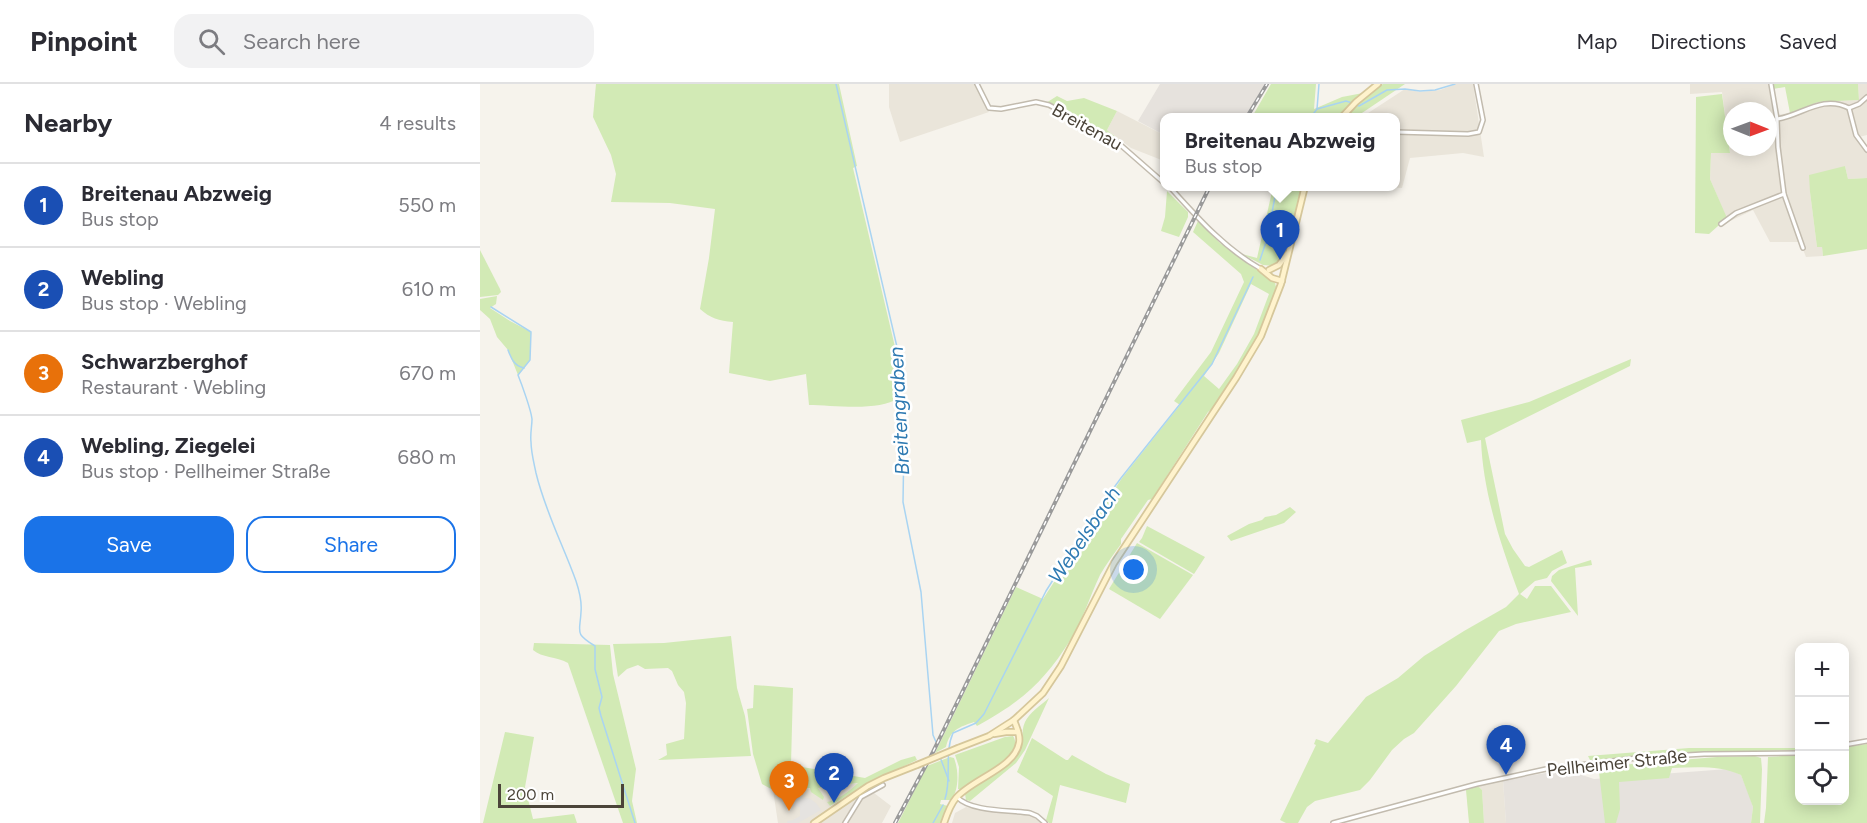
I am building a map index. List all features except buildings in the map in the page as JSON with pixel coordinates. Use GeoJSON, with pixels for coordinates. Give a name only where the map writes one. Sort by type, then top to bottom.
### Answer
{"type":"FeatureCollection","features":[{"type":"Feature","properties":{"kind":"main road"},"geometry":{"type":"LineString","coordinates":[[1346,113],[1378,84]]}},
{"type":"Feature","properties":{"kind":"main road"},"geometry":{"type":"LineString","coordinates":[[989,736],[1014,720],[1043,693],[1061,666],[1114,563],[1249,357],[1265,327],[1282,278],[1304,191]]}},
{"type":"Feature","properties":{"kind":"main road"},"geometry":{"type":"LineString","coordinates":[[1269,270],[1279,265],[1289,250]]}},
{"type":"Feature","properties":{"kind":"main road"},"geometry":{"type":"LineString","coordinates":[[1261,269],[1265,274],[1282,278]]}},
{"type":"Feature","properties":{"kind":"main road"},"geometry":{"type":"LineString","coordinates":[[1261,269],[1269,270],[1282,278]]}},
{"type":"Feature","properties":{"kind":"main road"},"geometry":{"type":"LineString","coordinates":[[944,823],[948,810],[957,796],[1013,756],[1019,745],[1014,720]]}},
{"type":"Feature","properties":{"kind":"main road"},"geometry":{"type":"LineString","coordinates":[[814,823],[868,786],[884,778],[989,736],[1018,732]]}},
{"type":"Feature","properties":{"kind":"street","name":"Breitenau"},"geometry":{"type":"LineString","coordinates":[[977,84],[989,108],[1001,109],[1036,102],[1049,105],[1116,141],[1160,180]]}},
{"type":"Feature","properties":{"kind":"street"},"geometry":{"type":"LineString","coordinates":[[1400,132],[1468,134],[1479,132],[1483,120],[1476,84]]}},
{"type":"Feature","properties":{"kind":"street"},"geometry":{"type":"LineString","coordinates":[[1771,84],[1774,102]]}},
{"type":"Feature","properties":{"kind":"street"},"geometry":{"type":"LineString","coordinates":[[1849,108],[1859,104],[1867,97]]}},
{"type":"Feature","properties":{"kind":"street"},"geometry":{"type":"LineString","coordinates":[[1803,248],[1784,194],[1777,119],[1812,106],[1845,105],[1849,108],[1856,135],[1867,150]]}},
{"type":"Feature","properties":{"kind":"street"},"geometry":{"type":"LineString","coordinates":[[1173,191],[1232,251],[1261,269]]}},
{"type":"Feature","properties":{"kind":"street"},"geometry":{"type":"LineString","coordinates":[[1721,224],[1736,213],[1784,194]]}},
{"type":"Feature","properties":{"kind":"street"},"geometry":{"type":"LineString","coordinates":[[1849,744],[1867,741]]}},
{"type":"Feature","properties":{"kind":"street","name":"Pellheimer Straße"},"geometry":{"type":"LineString","coordinates":[[1333,823],[1477,784],[1546,769],[1648,757],[1795,753]]}},
{"type":"Feature","properties":{"kind":"street"},"geometry":{"type":"LineString","coordinates":[[845,823],[861,797],[883,785]]}},
{"type":"Feature","properties":{"kind":"street"},"geometry":{"type":"LineString","coordinates":[[957,796],[961,801],[981,808],[1030,813],[1045,823]]}},
{"type":"Feature","properties":{"kind":"shaded area"},"geometry":{"type":"Polygon","coordinates":[[[889,84],[975,84],[989,112],[900,142],[889,107],[889,84]]]}},
{"type":"Feature","properties":{"kind":"shaded area"},"geometry":{"type":"Polygon","coordinates":[[[1160,84],[1267,84],[1249,113],[1160,113],[1160,133],[1138,121],[1160,84]]]}},
{"type":"Feature","properties":{"kind":"shaded area"},"geometry":{"type":"Polygon","coordinates":[[[1456,84],[1473,84],[1484,157],[1463,153],[1410,158],[1402,188],[1400,188],[1400,113],[1368,113],[1405,89],[1420,92],[1440,90],[1456,84]]]}},
{"type":"Feature","properties":{"kind":"shaded area"},"geometry":{"type":"Polygon","coordinates":[[[1690,84],[1773,84],[1775,102],[1723,102],[1722,92],[1690,94],[1690,84]]]}},
{"type":"Feature","properties":{"kind":"shaded area"},"geometry":{"type":"Polygon","coordinates":[[[1858,84],[1867,84],[1867,135],[1855,138],[1867,151],[1867,178],[1848,179],[1845,166],[1810,192],[1817,247],[1822,247],[1823,256],[1806,257],[1800,242],[1770,242],[1753,210],[1728,222],[1710,179],[1711,153],[1723,152],[1723,156],[1777,156],[1777,115],[1790,113],[1817,102],[1859,100],[1858,84]]]}},
{"type":"Feature","properties":{"kind":"shaded area"},"geometry":{"type":"Polygon","coordinates":[[[1117,111],[1160,133],[1160,159],[1131,148],[1107,130],[1117,111]]]}},
{"type":"Feature","properties":{"kind":"shaded area"},"geometry":{"type":"Polygon","coordinates":[[[1728,769],[1741,775],[1753,807],[1751,823],[1506,823],[1503,780],[1565,770],[1564,774],[1579,774],[1594,779],[1728,769]]]}},
{"type":"Feature","properties":{"kind":"shaded area"},"geometry":{"type":"Polygon","coordinates":[[[1503,780],[1506,823],[1484,823],[1482,790],[1478,786],[1503,780]]]}},
{"type":"Feature","properties":{"kind":"shaded area"},"geometry":{"type":"Polygon","coordinates":[[[860,783],[862,798],[874,793],[891,806],[882,823],[778,823],[773,790],[860,783]]]}},
{"type":"Feature","properties":{"kind":"shaded area"},"geometry":{"type":"Polygon","coordinates":[[[809,798],[821,810],[798,823],[787,823],[800,816],[800,807],[793,806],[792,799],[809,798]]]}},
{"type":"Feature","properties":{"kind":"shaded area"},"geometry":{"type":"Polygon","coordinates":[[[966,807],[1032,816],[1041,823],[952,823],[955,813],[966,807]]]}},
{"type":"Feature","properties":{"kind":"green space"},"geometry":{"type":"Polygon","coordinates":[[[596,84],[839,84],[857,166],[853,168],[895,347],[898,398],[880,405],[868,406],[809,405],[806,374],[770,381],[729,373],[733,322],[707,315],[700,309],[715,209],[670,203],[611,202],[616,174],[611,155],[593,117],[596,84]]]}},
{"type":"Feature","properties":{"kind":"green space"},"geometry":{"type":"Polygon","coordinates":[[[1271,84],[1316,84],[1314,109],[1342,97],[1363,93],[1343,113],[1254,113],[1271,84]]]}},
{"type":"Feature","properties":{"kind":"green space"},"geometry":{"type":"Polygon","coordinates":[[[1383,84],[1405,84],[1362,113],[1350,113],[1383,84]]]}},
{"type":"Feature","properties":{"kind":"green space"},"geometry":{"type":"Polygon","coordinates":[[[1773,84],[1858,84],[1859,100],[1818,102],[1790,113],[1785,87],[1773,89],[1773,84]]]}},
{"type":"Feature","properties":{"kind":"green space"},"geometry":{"type":"Polygon","coordinates":[[[1722,94],[1723,102],[1723,153],[1711,153],[1710,179],[1727,218],[1709,234],[1695,233],[1696,97],[1722,94]]]}},
{"type":"Feature","properties":{"kind":"green space"},"geometry":{"type":"Polygon","coordinates":[[[1057,96],[1067,101],[1084,98],[1117,111],[1107,130],[1122,142],[1120,143],[1046,103],[1057,96]]]}},
{"type":"Feature","properties":{"kind":"green space"},"geometry":{"type":"Polygon","coordinates":[[[1845,166],[1848,179],[1867,178],[1867,249],[1823,256],[1822,247],[1817,247],[1809,175],[1845,166]]]}},
{"type":"Feature","properties":{"kind":"green space"},"geometry":{"type":"Polygon","coordinates":[[[1167,191],[1188,212],[1179,237],[1161,231],[1165,217],[1167,191]]]}},
{"type":"Feature","properties":{"kind":"green space"},"geometry":{"type":"Polygon","coordinates":[[[1272,191],[1302,191],[1293,230],[1280,261],[1274,266],[1263,265],[1242,254],[1257,258],[1272,191]]]}},
{"type":"Feature","properties":{"kind":"green space"},"geometry":{"type":"Polygon","coordinates":[[[1198,221],[1220,243],[1275,283],[1273,296],[1257,337],[1245,359],[1152,499],[1148,500],[1121,539],[1121,544],[1100,575],[1075,631],[1051,667],[1019,699],[977,726],[974,722],[956,730],[946,747],[935,753],[1016,587],[1043,599],[1122,478],[1180,405],[1174,401],[1211,352],[1244,282],[1241,274],[1193,232],[1198,221]],[[1251,284],[1219,353],[1204,376],[1219,389],[1254,334],[1269,294],[1251,284]]]}},
{"type":"Feature","properties":{"kind":"green space"},"geometry":{"type":"Polygon","coordinates":[[[480,250],[500,289],[501,292],[498,295],[480,297],[480,250]]]}},
{"type":"Feature","properties":{"kind":"green space"},"geometry":{"type":"Polygon","coordinates":[[[497,296],[496,304],[490,308],[531,332],[530,360],[518,375],[508,350],[497,337],[490,319],[480,310],[480,299],[497,296]]]}},
{"type":"Feature","properties":{"kind":"green space"},"geometry":{"type":"Polygon","coordinates":[[[1631,359],[1630,366],[1485,438],[1505,534],[1513,549],[1525,566],[1529,567],[1562,550],[1567,563],[1552,571],[1547,578],[1535,581],[1520,594],[1527,599],[1535,586],[1551,586],[1571,612],[1516,624],[1499,631],[1456,686],[1414,733],[1392,750],[1360,790],[1315,801],[1307,807],[1298,823],[1286,823],[1280,820],[1316,745],[1314,744],[1316,739],[1328,743],[1366,697],[1398,678],[1424,656],[1506,607],[1519,594],[1489,499],[1481,440],[1467,443],[1461,420],[1529,402],[1631,359]]]}},
{"type":"Feature","properties":{"kind":"green space"},"geometry":{"type":"Polygon","coordinates":[[[1290,507],[1296,512],[1284,523],[1231,541],[1227,536],[1249,524],[1276,515],[1290,507]]]}},
{"type":"Feature","properties":{"kind":"green space"},"geometry":{"type":"Polygon","coordinates":[[[1147,526],[1205,557],[1194,574],[1139,542],[1147,526]]]}},
{"type":"Feature","properties":{"kind":"green space"},"geometry":{"type":"Polygon","coordinates":[[[1137,543],[1193,575],[1160,619],[1109,589],[1137,543]]]}},
{"type":"Feature","properties":{"kind":"green space"},"geometry":{"type":"Polygon","coordinates":[[[1591,560],[1592,565],[1575,568],[1578,616],[1551,581],[1552,576],[1559,570],[1591,560]]]}},
{"type":"Feature","properties":{"kind":"green space"},"geometry":{"type":"Polygon","coordinates":[[[731,636],[737,688],[745,716],[751,756],[658,760],[667,755],[666,744],[684,739],[686,703],[684,692],[668,668],[645,669],[638,665],[627,669],[618,677],[613,644],[664,643],[731,636]]]}},
{"type":"Feature","properties":{"kind":"green space"},"geometry":{"type":"Polygon","coordinates":[[[534,643],[610,645],[613,674],[636,769],[632,801],[637,823],[623,823],[568,663],[537,653],[533,650],[534,643]]]}},
{"type":"Feature","properties":{"kind":"green space"},"geometry":{"type":"Polygon","coordinates":[[[754,685],[793,688],[791,765],[865,778],[901,760],[915,756],[917,760],[870,782],[830,806],[827,802],[844,795],[858,783],[818,788],[824,797],[823,800],[811,792],[810,788],[773,790],[762,784],[753,754],[747,709],[753,708],[754,685]]]}},
{"type":"Feature","properties":{"kind":"green space"},"geometry":{"type":"Polygon","coordinates":[[[1049,698],[1025,750],[1016,763],[970,801],[966,800],[965,794],[971,788],[1006,766],[1018,754],[1025,722],[1032,712],[1049,698]]]}},
{"type":"Feature","properties":{"kind":"green space"},"geometry":{"type":"Polygon","coordinates":[[[505,732],[534,737],[525,787],[533,819],[574,814],[577,823],[483,823],[505,732]]]}},
{"type":"Feature","properties":{"kind":"green space"},"geometry":{"type":"Polygon","coordinates":[[[1013,736],[1015,743],[1012,751],[998,766],[963,789],[958,789],[959,767],[955,755],[1013,736]]]}},
{"type":"Feature","properties":{"kind":"green space"},"geometry":{"type":"Polygon","coordinates":[[[1032,738],[1066,760],[1072,755],[1130,784],[1126,803],[1060,785],[1052,823],[1049,823],[1046,820],[1053,796],[1017,772],[1032,738]]]}},
{"type":"Feature","properties":{"kind":"green space"},"geometry":{"type":"Polygon","coordinates":[[[1867,744],[1867,823],[1764,823],[1768,757],[1795,755],[1795,805],[1849,805],[1849,746],[1867,744]]]}},
{"type":"Feature","properties":{"kind":"green space"},"geometry":{"type":"Polygon","coordinates":[[[1689,748],[1795,748],[1795,750],[1702,752],[1590,760],[1588,756],[1689,748]]]}},
{"type":"Feature","properties":{"kind":"green space"},"geometry":{"type":"Polygon","coordinates":[[[1755,756],[1761,758],[1762,769],[1760,823],[1751,823],[1753,807],[1741,775],[1716,768],[1698,767],[1672,768],[1669,778],[1619,782],[1620,809],[1616,823],[1605,823],[1599,772],[1608,766],[1755,756]]]}},
{"type":"Feature","properties":{"kind":"green space"},"geometry":{"type":"Polygon","coordinates":[[[950,757],[954,758],[956,763],[957,786],[951,800],[941,800],[940,804],[948,806],[941,823],[898,823],[927,766],[950,757]]]}},
{"type":"Feature","properties":{"kind":"green space"},"geometry":{"type":"Polygon","coordinates":[[[1478,786],[1482,790],[1484,823],[1469,823],[1466,790],[1478,786]]]}},
{"type":"Feature","properties":{"kind":"waterway","name":"Breitengraben"},"geometry":{"type":"LineString","coordinates":[[836,84],[897,347],[899,412],[904,440],[903,502],[921,592],[933,735],[936,742]]}},
{"type":"Feature","properties":{"kind":"waterway","name":"Webelsbach"},"geometry":{"type":"LineString","coordinates":[[1314,113],[1317,109],[1319,84]]}},
{"type":"Feature","properties":{"kind":"waterway"},"geometry":{"type":"LineString","coordinates":[[1356,105],[1359,106],[1387,90],[1435,90],[1455,84]]}},
{"type":"Feature","properties":{"kind":"waterway"},"geometry":{"type":"LineString","coordinates":[[1317,109],[1346,101],[1352,103]]}},
{"type":"Feature","properties":{"kind":"waterway","name":"Webelsbach"},"geometry":{"type":"LineString","coordinates":[[1260,260],[1267,239],[1276,191]]}},
{"type":"Feature","properties":{"kind":"waterway","name":"Webelsbach"},"geometry":{"type":"LineString","coordinates":[[945,799],[949,749],[953,733],[976,723],[984,714],[1046,591],[1096,512],[1212,364],[1253,277]]}},
{"type":"Feature","properties":{"kind":"waterway"},"geometry":{"type":"LineString","coordinates":[[491,307],[531,332],[530,360],[518,375],[532,419],[531,439],[534,461],[544,501],[578,588],[581,604],[579,629],[581,635],[595,646],[595,669],[602,697],[599,708],[635,823]]}},
{"type":"Feature","properties":{"kind":"waterway"},"geometry":{"type":"LineString","coordinates":[[508,350],[515,364],[524,368]]}},
{"type":"Feature","properties":{"kind":"waterway","name":"Breitengraben"},"geometry":{"type":"LineString","coordinates":[[940,757],[949,781]]}},
{"type":"Feature","properties":{"kind":"waterway","name":"Webelsbach"},"geometry":{"type":"LineString","coordinates":[[933,823],[943,805]]}},
{"type":"Feature","properties":{"kind":"railway"},"geometry":{"type":"LineString","coordinates":[[1249,113],[1267,84]]}},
{"type":"Feature","properties":{"kind":"railway"},"geometry":{"type":"LineString","coordinates":[[895,823],[933,752],[1208,191]]}},
{"type":"Feature","properties":{"kind":"place","name":"Breitenau Abzweig"},"geometry":{"type":"Point","coordinates":[1280,260]}},
{"type":"Feature","properties":{"kind":"place","name":"Webling, Ziegelei"},"geometry":{"type":"Point","coordinates":[1506,775]}},
{"type":"Feature","properties":{"kind":"place","name":"Webling"},"geometry":{"type":"Point","coordinates":[834,803]}},
{"type":"Feature","properties":{"kind":"place","name":"Schwarzberghof"},"geometry":{"type":"Point","coordinates":[789,811]}}]}
